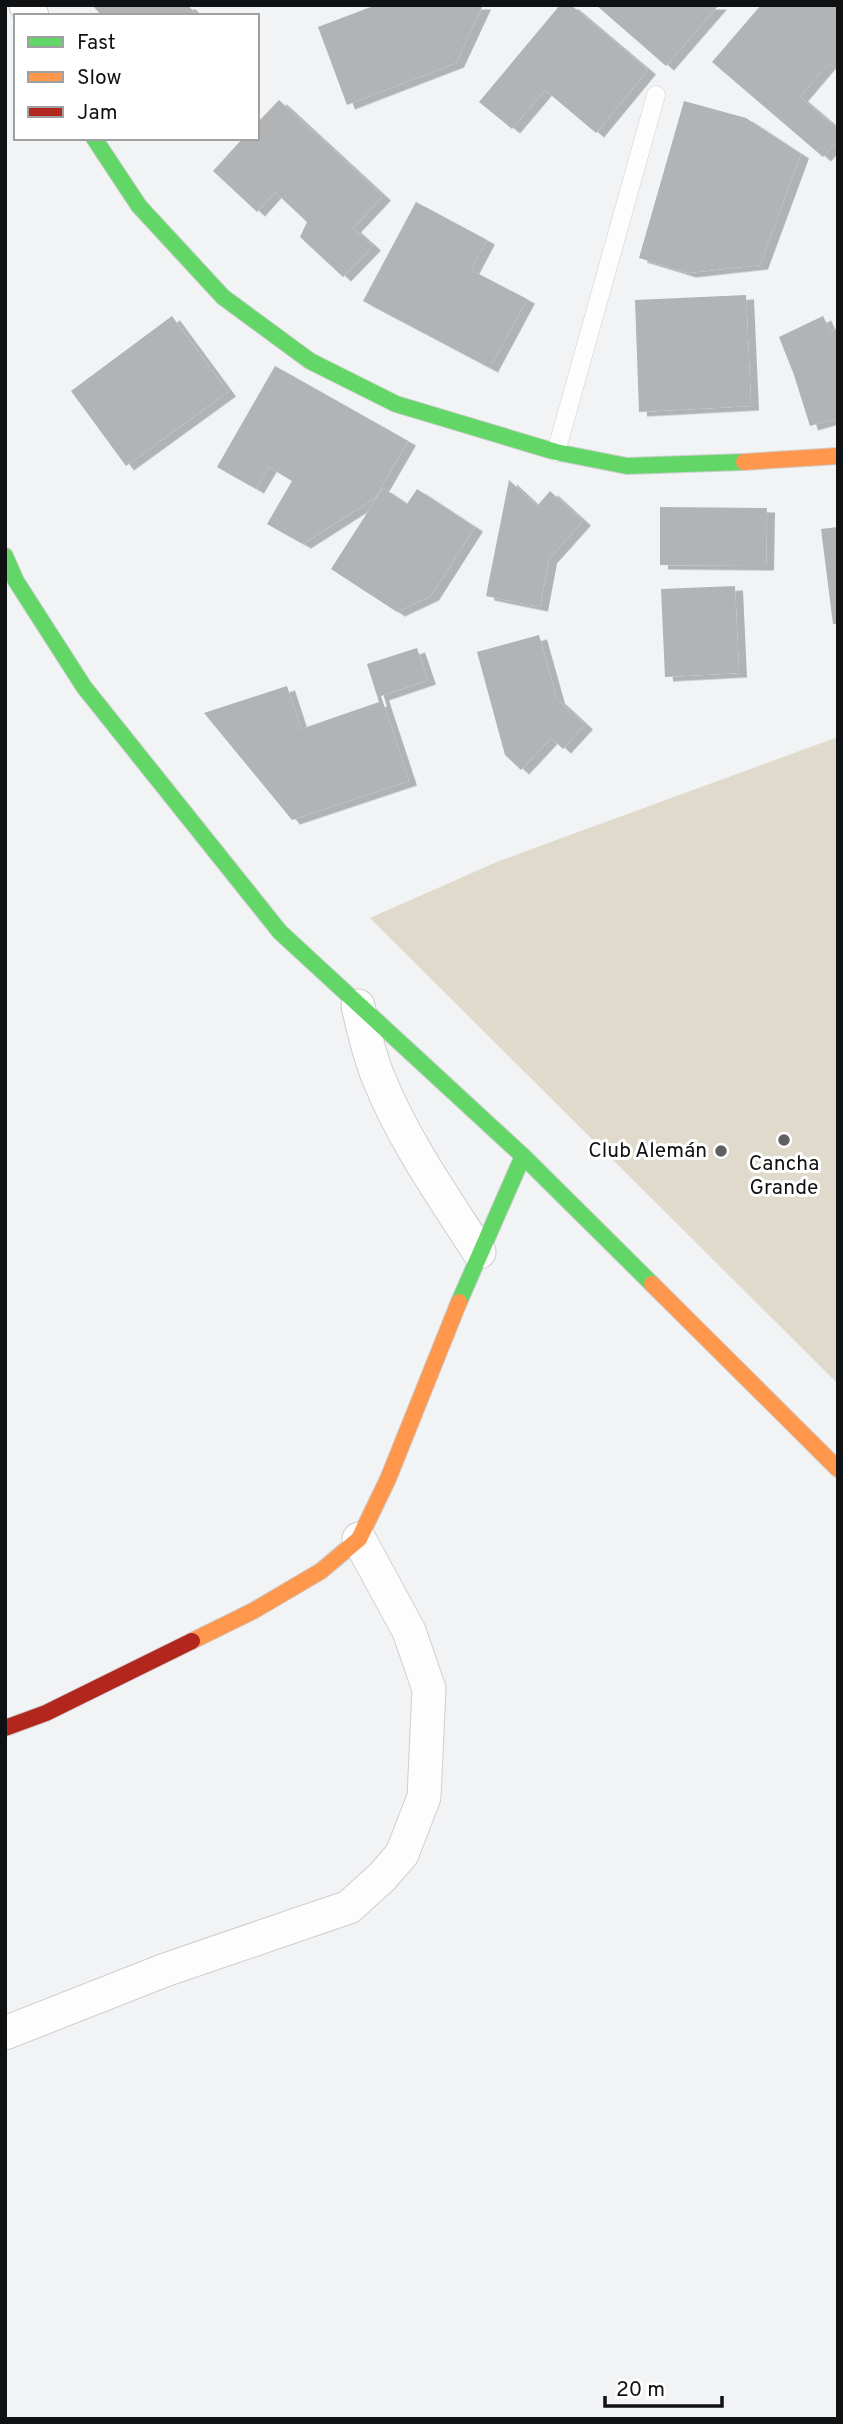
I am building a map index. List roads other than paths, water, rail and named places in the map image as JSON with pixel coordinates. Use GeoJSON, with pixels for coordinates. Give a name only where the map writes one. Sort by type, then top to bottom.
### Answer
{"type":"FeatureCollection","features":[{"type":"Feature","properties":{"kind":"street"},"geometry":{"type":"LineString","coordinates":[[95,140],[139,206],[223,297],[310,360],[396,404],[556,452],[627,466],[722,464],[838,456]]}},
{"type":"Feature","properties":{"kind":"street"},"geometry":{"type":"LineString","coordinates":[[5,556],[16,582],[84,687],[280,932],[523,1156],[838,1469]]}},
{"type":"Feature","properties":{"kind":"street"},"geometry":{"type":"LineString","coordinates":[[358,1006],[378,1078],[396,1115],[422,1165],[479,1252]]}},
{"type":"Feature","properties":{"kind":"street"},"geometry":{"type":"LineString","coordinates":[[5,1728],[46,1713],[253,1611],[321,1571],[359,1539],[388,1479],[479,1252],[523,1156]]}},
{"type":"Feature","properties":{"kind":"street"},"geometry":{"type":"LineString","coordinates":[[5,2033],[165,1970],[349,1907],[382,1877],[402,1854],[424,1797],[429,1689],[409,1631],[359,1539]]}},
{"type":"Feature","properties":{"kind":"lane"},"geometry":{"type":"LineString","coordinates":[[556,452],[656,95]]}},
{"type":"Feature","properties":{"kind":"place","name":"Cancha Grande"},"geometry":{"type":"Point","coordinates":[784,1140]}},
{"type":"Feature","properties":{"kind":"place","name":"Club Alemán"},"geometry":{"type":"Point","coordinates":[721,1151]}}]}
